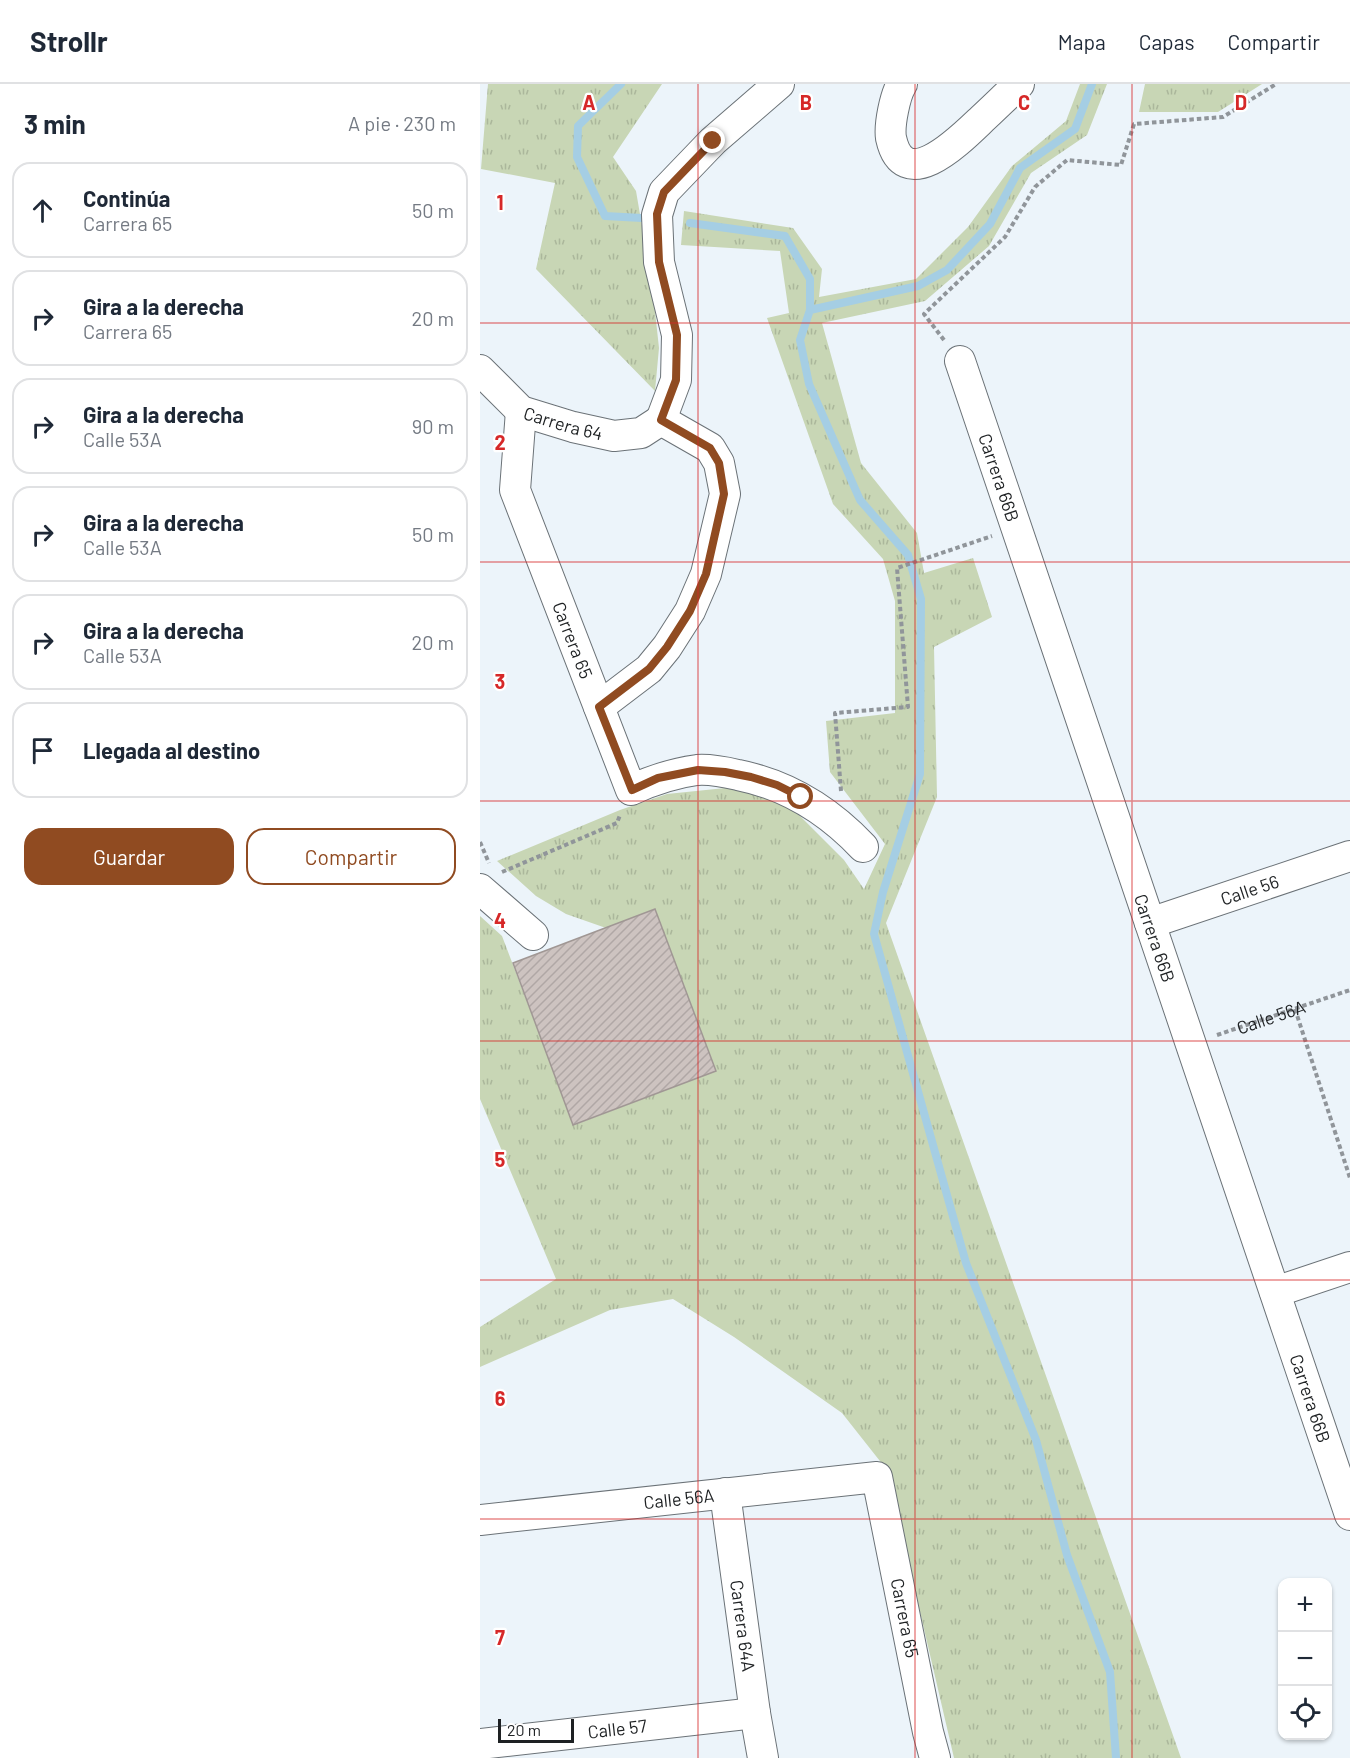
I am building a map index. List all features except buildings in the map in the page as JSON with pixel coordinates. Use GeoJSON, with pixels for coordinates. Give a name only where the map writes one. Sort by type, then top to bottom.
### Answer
{"type":"FeatureCollection","features":[{"type":"Feature","properties":{"kind":"street"},"geometry":{"type":"LineString","coordinates":[[599,707],[649,669],[667,647],[690,611],[706,574],[724,494],[719,463],[710,448],[661,420],[676,380],[677,335],[659,262],[657,214],[664,192],[713,141],[779,84]]}},
{"type":"Feature","properties":{"kind":"street"},"geometry":{"type":"LineString","coordinates":[[902,84],[898,90],[890,131],[893,147],[900,158],[907,163],[918,164],[935,158],[956,144],[1019,84]]}},
{"type":"Feature","properties":{"kind":"street","name":"Carrera 66B"},"geometry":{"type":"LineString","coordinates":[[960,361],[1350,1515]]}},
{"type":"Feature","properties":{"kind":"street","name":"Carrera 64"},"geometry":{"type":"LineString","coordinates":[[480,370],[521,411],[573,427],[614,436],[641,433],[661,420]]}},
{"type":"Feature","properties":{"kind":"street","name":"Carrera 65"},"geometry":{"type":"LineString","coordinates":[[521,411],[515,490],[632,790]]}},
{"type":"Feature","properties":{"kind":"street"},"geometry":{"type":"LineString","coordinates":[[632,790],[658,778],[698,770],[725,772],[768,783],[801,797],[824,811],[854,837]]}},
{"type":"Feature","properties":{"kind":"street","name":"Calle 56"},"geometry":{"type":"LineString","coordinates":[[1150,923],[1350,856]]}},
{"type":"Feature","properties":{"kind":"street"},"geometry":{"type":"LineString","coordinates":[[487,883],[533,935]]}},
{"type":"Feature","properties":{"kind":"street"},"geometry":{"type":"LineString","coordinates":[[1275,1292],[1350,1267]]}},
{"type":"Feature","properties":{"kind":"street","name":"Carrera 65"},"geometry":{"type":"LineString","coordinates":[[876,1477],[935,1758]]}},
{"type":"Feature","properties":{"kind":"street","name":"Calle 56A"},"geometry":{"type":"LineString","coordinates":[[480,1520],[876,1477]]}},
{"type":"Feature","properties":{"kind":"street","name":"Carrera 64A"},"geometry":{"type":"LineString","coordinates":[[725,1493],[763,1758]]}},
{"type":"Feature","properties":{"kind":"street","name":"Calle 57"},"geometry":{"type":"LineString","coordinates":[[480,1744],[755,1713]]}},
{"type":"Feature","properties":{"kind":"path"},"geometry":{"type":"LineString","coordinates":[[960,361],[924,314],[1005,237],[1035,187],[1067,160],[1121,165],[1134,124],[1223,117],[1276,84]]}},
{"type":"Feature","properties":{"kind":"path"},"geometry":{"type":"LineString","coordinates":[[854,837],[835,713],[908,706],[897,568],[1017,529]]}},
{"type":"Feature","properties":{"kind":"path"},"geometry":{"type":"LineString","coordinates":[[487,883],[617,823],[632,790]]}},
{"type":"Feature","properties":{"kind":"path","name":"Calle 56A"},"geometry":{"type":"LineString","coordinates":[[1191,1044],[1350,990]]}},
{"type":"Feature","properties":{"kind":"path"},"geometry":{"type":"LineString","coordinates":[[1295,1009],[1350,1178]]}},
{"type":"Feature","properties":{"kind":"green space"},"geometry":{"type":"Polygon","coordinates":[[[488,84],[662,84],[613,157],[636,191],[652,284],[659,348],[655,391],[536,269],[555,183],[481,169],[488,84]]]}},
{"type":"Feature","properties":{"kind":"green space"},"geometry":{"type":"Polygon","coordinates":[[[1080,84],[1107,84],[1087,135],[1031,173],[989,246],[925,301],[822,323],[861,463],[917,533],[924,573],[973,558],[992,617],[934,647],[937,797],[886,923],[1181,1758],[954,1758],[887,1470],[842,1413],[734,1337],[673,1299],[610,1310],[480,1367],[480,1327],[556,1279],[480,1099],[480,916],[502,936],[574,1125],[716,1071],[655,909],[606,928],[566,914],[536,896],[497,861],[620,810],[667,794],[735,787],[786,802],[844,860],[864,889],[885,844],[830,772],[826,721],[895,713],[895,601],[883,559],[833,504],[767,318],[789,313],[780,251],[681,245],[684,211],[793,228],[822,269],[819,297],[916,279],[968,227],[1012,166],[1066,121],[1080,84]]]}},
{"type":"Feature","properties":{"kind":"green space"},"geometry":{"type":"Polygon","coordinates":[[[1145,84],[1262,84],[1218,112],[1139,112],[1145,84]]]}},
{"type":"Feature","properties":{"kind":"waterway"},"geometry":{"type":"LineString","coordinates":[[621,84],[578,126],[577,157],[605,216],[642,218]]}},
{"type":"Feature","properties":{"kind":"waterway"},"geometry":{"type":"LineString","coordinates":[[810,310],[918,286],[947,270],[990,224],[1020,168],[1075,129],[1092,84]]}},
{"type":"Feature","properties":{"kind":"waterway"},"geometry":{"type":"LineString","coordinates":[[690,223],[785,236],[810,279],[810,310],[800,340],[809,384],[860,500],[908,555],[921,599],[920,774],[883,892],[874,934],[966,1263],[1036,1440],[1067,1555],[1110,1672],[1116,1758]]}},
{"type":"Feature","properties":{"kind":"route"},"geometry":{"type":"LineString","coordinates":[[713,141],[664,192],[657,214],[659,262],[677,335],[676,380],[661,420],[710,448],[719,463],[724,494],[706,574],[690,611],[667,647],[649,669],[599,707],[632,790],[658,778],[698,770],[751,777],[777,785],[801,797]]}}]}
